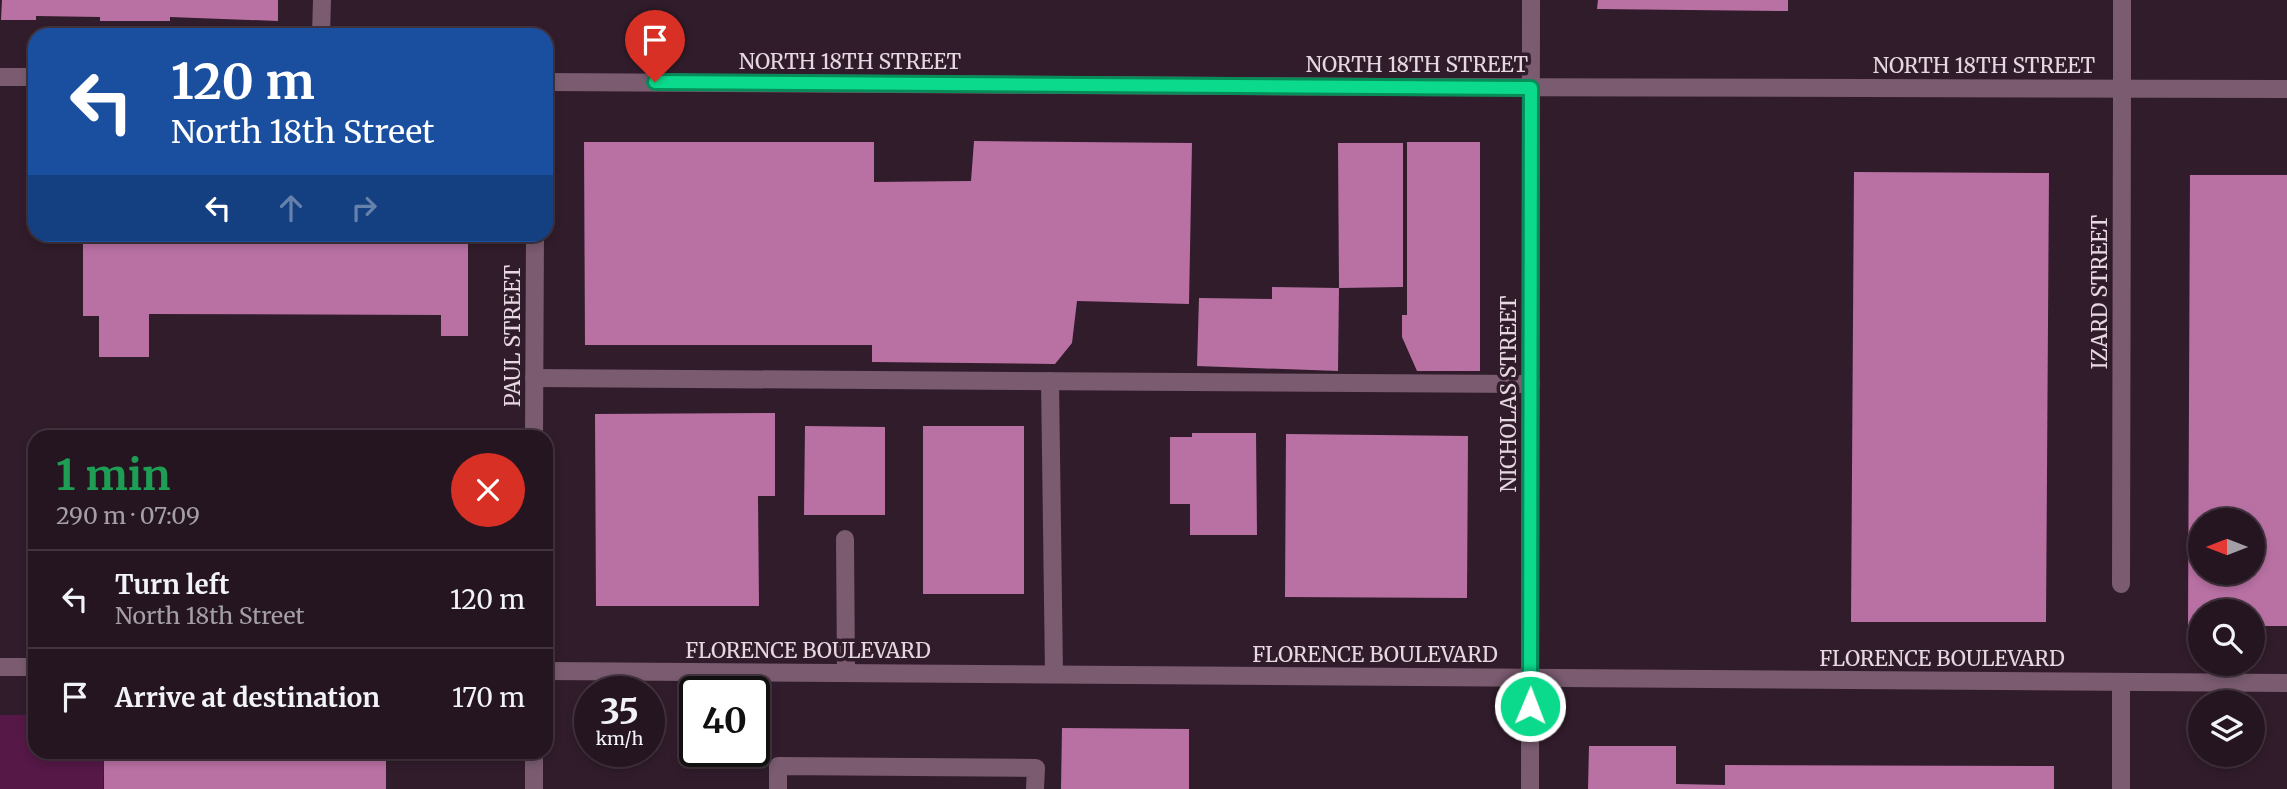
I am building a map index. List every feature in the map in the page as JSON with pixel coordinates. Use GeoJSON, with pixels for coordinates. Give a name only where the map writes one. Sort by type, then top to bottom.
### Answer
{"type":"FeatureCollection","features":[{"type":"Feature","properties":{"kind":"street"},"geometry":{"type":"LineString","coordinates":[[321,28],[322,0]]}},
{"type":"Feature","properties":{"kind":"street","name":"NICHOLAS STREET"},"geometry":{"type":"LineString","coordinates":[[1530,789],[1531,0]]}},
{"type":"Feature","properties":{"kind":"street","name":"IZARD STREET"},"geometry":{"type":"LineString","coordinates":[[2121,584],[2122,0]]}},
{"type":"Feature","properties":{"kind":"street"},"geometry":{"type":"LineString","coordinates":[[0,77],[28,77]]}},
{"type":"Feature","properties":{"kind":"street","name":"NORTH 18TH STREET"},"geometry":{"type":"LineString","coordinates":[[553,82],[2287,89]]}},
{"type":"Feature","properties":{"kind":"street","name":"PAUL STREET"},"geometry":{"type":"LineString","coordinates":[[534,430],[535,242]]}},
{"type":"Feature","properties":{"kind":"street"},"geometry":{"type":"LineString","coordinates":[[534,378],[1531,384]]}},
{"type":"Feature","properties":{"kind":"street"},"geometry":{"type":"LineString","coordinates":[[1050,381],[1054,674]]}},
{"type":"Feature","properties":{"kind":"street"},"geometry":{"type":"LineString","coordinates":[[845,539],[846,673]]}},
{"type":"Feature","properties":{"kind":"street"},"geometry":{"type":"LineString","coordinates":[[0,667],[28,667]]}},
{"type":"Feature","properties":{"kind":"street","name":"FLORENCE BOULEVARD"},"geometry":{"type":"LineString","coordinates":[[553,670],[2287,683]]}},
{"type":"Feature","properties":{"kind":"street"},"geometry":{"type":"LineString","coordinates":[[2121,681],[2121,789]]}},
{"type":"Feature","properties":{"kind":"street"},"geometry":{"type":"LineString","coordinates":[[534,759],[534,789]]}},
{"type":"Feature","properties":{"kind":"street"},"geometry":{"type":"LineString","coordinates":[[778,789],[778,766],[1036,768],[1035,789]]}},
{"type":"Feature","properties":{"kind":"shaded area"},"geometry":{"type":"Polygon","coordinates":[[[0,715],[28,715],[28,759],[104,759],[103,789],[0,789],[0,715]]]}},
{"type":"Feature","properties":{"kind":"building"},"geometry":{"type":"Polygon","coordinates":[[[2,0],[278,0],[278,21],[170,17],[170,21],[100,21],[100,17],[36,16],[36,20],[1,20],[2,0]]]}},
{"type":"Feature","properties":{"kind":"building"},"geometry":{"type":"Polygon","coordinates":[[[1598,0],[1788,0],[1788,11],[1597,9],[1598,0]]]}},
{"type":"Feature","properties":{"kind":"building"},"geometry":{"type":"Polygon","coordinates":[[[974,141],[1192,143],[1189,304],[1077,301],[1072,343],[1055,364],[872,362],[872,345],[585,345],[584,142],[874,142],[874,182],[971,181],[974,141]]]}},
{"type":"Feature","properties":{"kind":"building"},"geometry":{"type":"Polygon","coordinates":[[[1407,142],[1480,142],[1480,371],[1417,371],[1402,337],[1402,315],[1407,315],[1407,142]]]}},
{"type":"Feature","properties":{"kind":"building"},"geometry":{"type":"Polygon","coordinates":[[[1338,143],[1403,143],[1403,287],[1339,288],[1338,143]]]}},
{"type":"Feature","properties":{"kind":"building"},"geometry":{"type":"Polygon","coordinates":[[[1854,172],[2049,173],[2046,622],[1851,622],[1854,172]]]}},
{"type":"Feature","properties":{"kind":"building"},"geometry":{"type":"Polygon","coordinates":[[[2190,175],[2287,175],[2287,626],[2265,626],[2265,599],[2188,599],[2188,585],[2265,585],[2265,508],[2189,508],[2190,175]]]}},
{"type":"Feature","properties":{"kind":"building"},"geometry":{"type":"Polygon","coordinates":[[[83,242],[468,242],[468,336],[441,336],[441,315],[149,314],[149,357],[99,357],[99,316],[83,316],[83,242]]]}},
{"type":"Feature","properties":{"kind":"building"},"geometry":{"type":"Polygon","coordinates":[[[1272,287],[1339,288],[1338,371],[1197,366],[1199,298],[1272,299],[1272,287]]]}},
{"type":"Feature","properties":{"kind":"building"},"geometry":{"type":"Polygon","coordinates":[[[775,413],[775,496],[758,496],[759,606],[596,606],[595,414],[775,413]]]}},
{"type":"Feature","properties":{"kind":"building"},"geometry":{"type":"Polygon","coordinates":[[[805,426],[885,427],[885,515],[804,515],[805,426]]]}},
{"type":"Feature","properties":{"kind":"building"},"geometry":{"type":"Polygon","coordinates":[[[923,426],[1024,426],[1024,594],[923,594],[923,426]]]}},
{"type":"Feature","properties":{"kind":"building"},"geometry":{"type":"Polygon","coordinates":[[[1192,433],[1256,433],[1257,535],[1190,535],[1190,504],[1170,504],[1170,437],[1192,437],[1192,433]]]}},
{"type":"Feature","properties":{"kind":"building"},"geometry":{"type":"Polygon","coordinates":[[[1286,434],[1468,436],[1467,598],[1285,597],[1286,434]]]}},
{"type":"Feature","properties":{"kind":"building"},"geometry":{"type":"Polygon","coordinates":[[[1062,728],[1189,729],[1189,789],[1061,789],[1062,728]]]}},
{"type":"Feature","properties":{"kind":"building"},"geometry":{"type":"Polygon","coordinates":[[[1589,746],[1676,746],[1676,784],[1725,785],[1725,765],[2054,766],[2054,789],[1588,789],[1589,746]]]}},
{"type":"Feature","properties":{"kind":"building"},"geometry":{"type":"Polygon","coordinates":[[[104,759],[386,759],[386,789],[104,789],[104,759]]]}},
{"type":"Feature","properties":{"kind":"route"},"geometry":{"type":"LineString","coordinates":[[655,82],[1531,88],[1530,706]]}}]}
